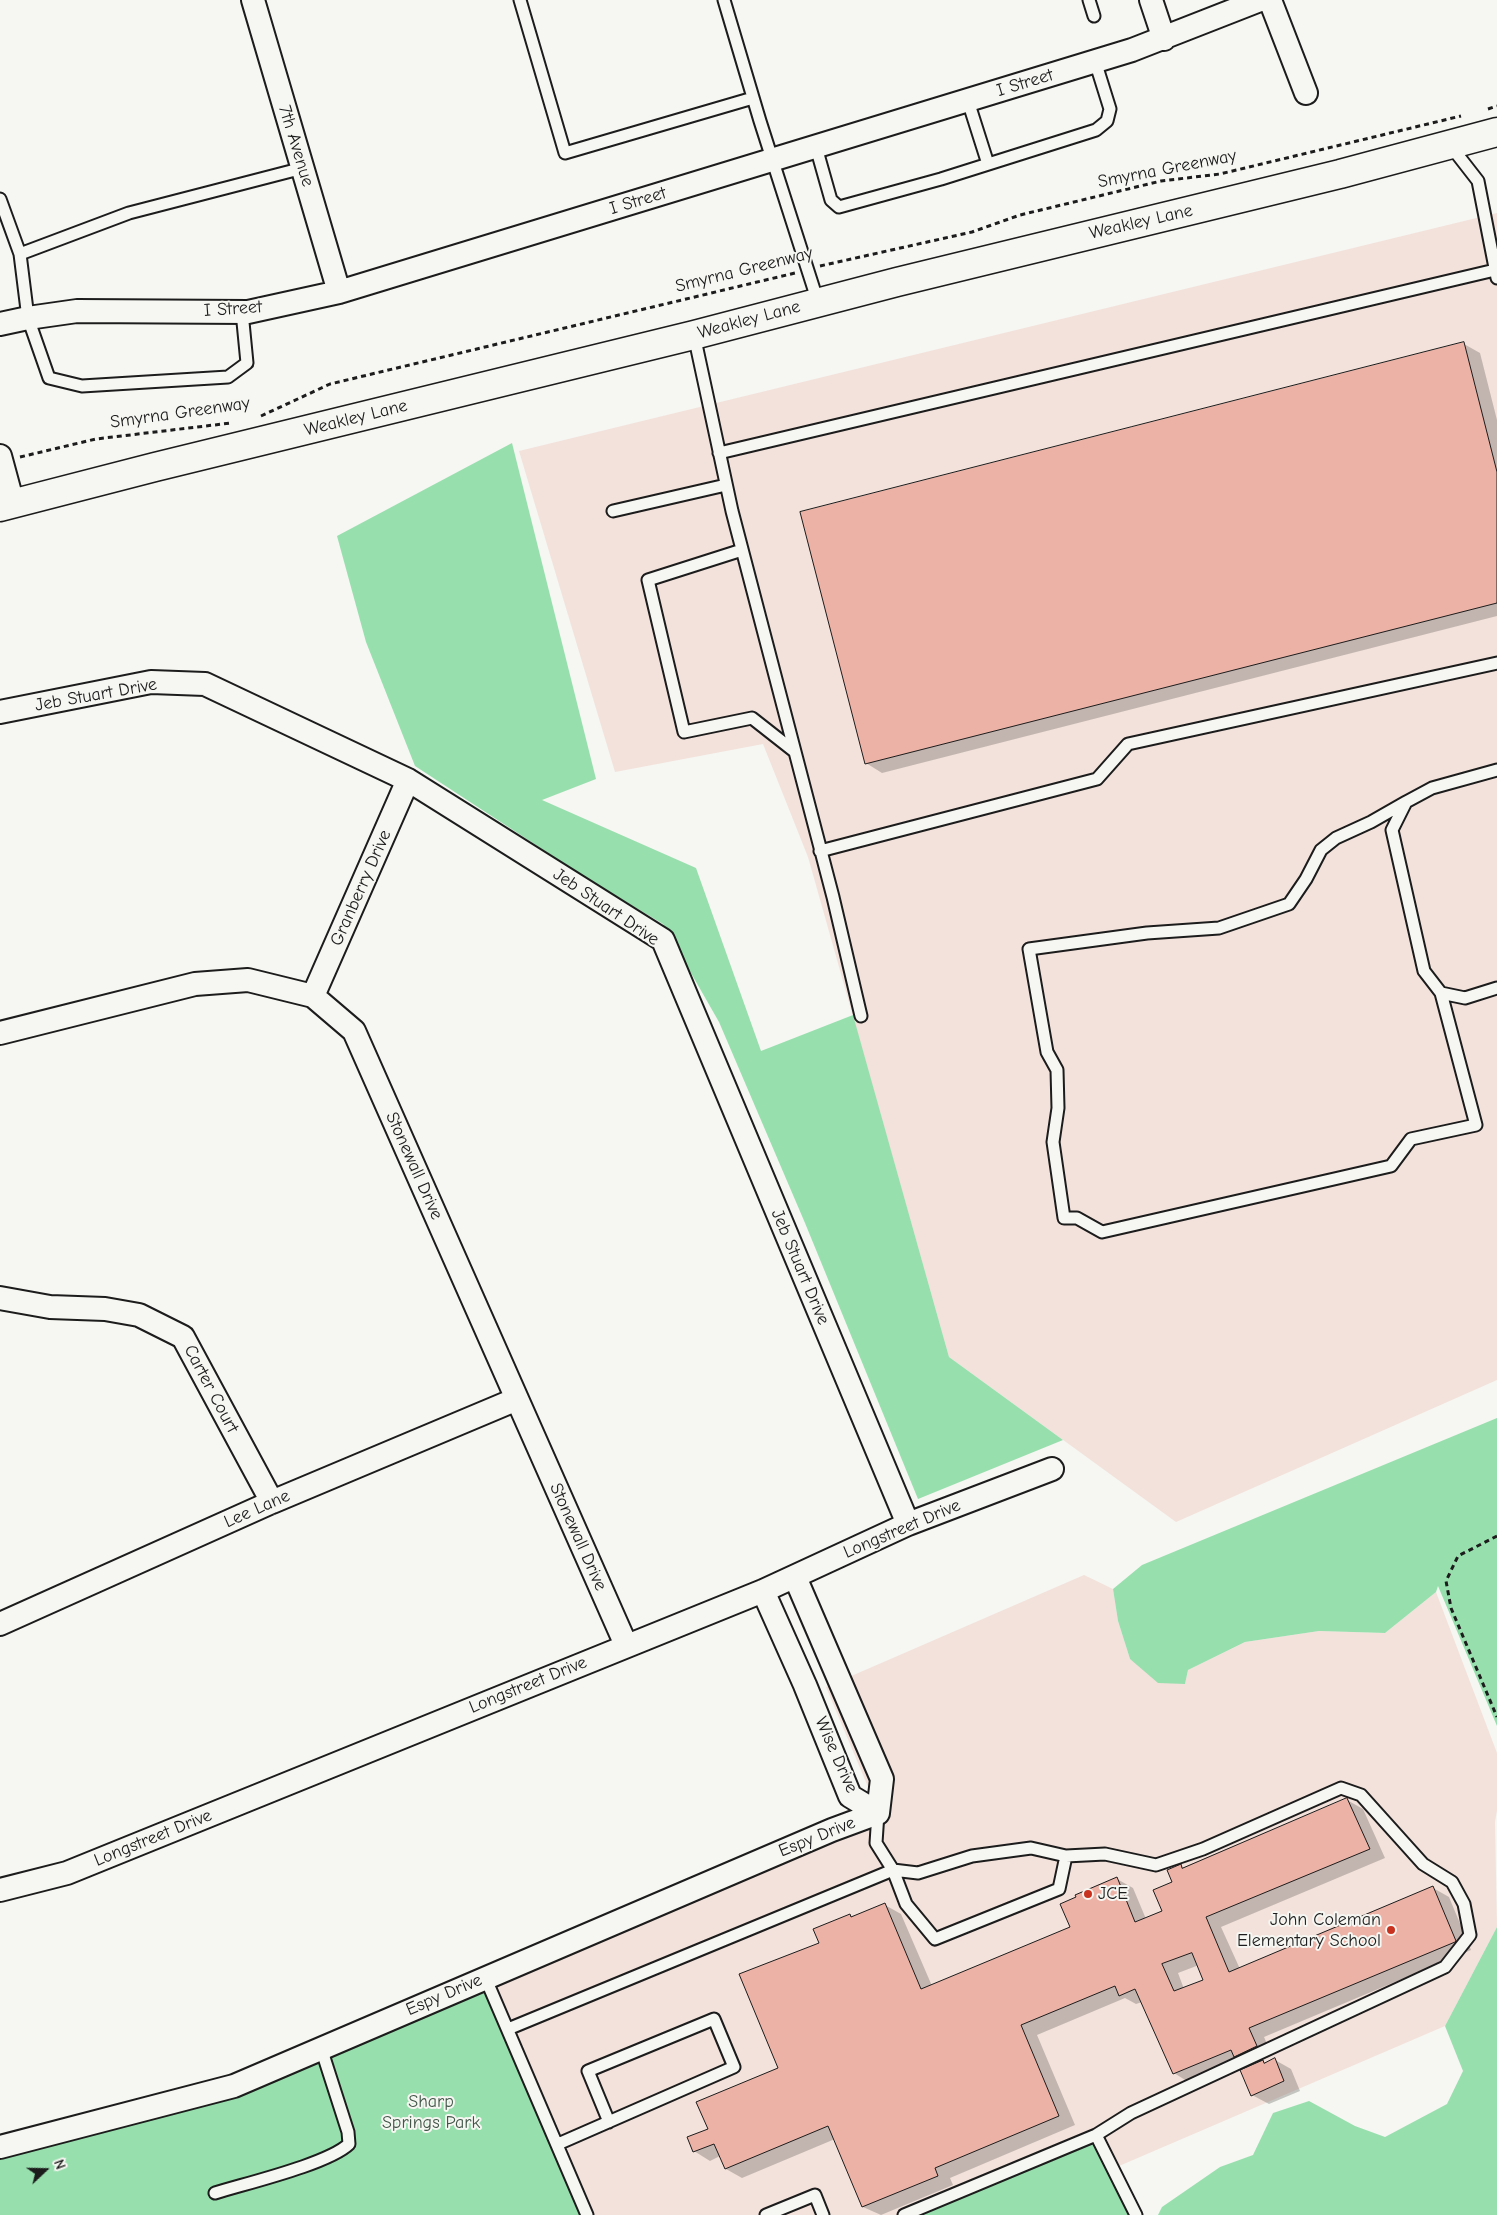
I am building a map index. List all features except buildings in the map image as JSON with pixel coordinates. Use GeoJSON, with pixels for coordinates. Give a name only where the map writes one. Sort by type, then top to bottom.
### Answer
{"type":"FeatureCollection","features":[{"type":"Feature","properties":{"kind":"main road","name":"Weakley Lane"},"geometry":{"type":"LineString","coordinates":[[6,506],[155,467],[694,335],[818,302],[1497,132]]}},
{"type":"Feature","properties":{"kind":"street","name":"7th Avenue"},"geometry":{"type":"LineString","coordinates":[[253,0],[339,292]]}},
{"type":"Feature","properties":{"kind":"street"},"geometry":{"type":"LineString","coordinates":[[1151,0],[1164,39]]}},
{"type":"Feature","properties":{"kind":"street","name":"I Street"},"geometry":{"type":"LineString","coordinates":[[0,324],[77,311],[242,312],[339,292],[1095,61],[1164,39],[1260,0]]}},
{"type":"Feature","properties":{"kind":"street"},"geometry":{"type":"LineString","coordinates":[[1270,0],[1306,93]]}},
{"type":"Feature","properties":{"kind":"street"},"geometry":{"type":"LineString","coordinates":[[1,459],[6,506]]}},
{"type":"Feature","properties":{"kind":"street","name":"Jeb Stuart Drive"},"geometry":{"type":"LineString","coordinates":[[0,712],[151,682],[205,684],[408,780],[663,940],[908,1524]]}},
{"type":"Feature","properties":{"kind":"street","name":"Granberry Drive"},"geometry":{"type":"LineString","coordinates":[[314,996],[408,780]]}},
{"type":"Feature","properties":{"kind":"street","name":"Stonewall Drive"},"geometry":{"type":"LineString","coordinates":[[0,1033],[195,984],[248,980],[314,996],[354,1030],[626,1645]]}},
{"type":"Feature","properties":{"kind":"street","name":"Carter Court"},"geometry":{"type":"LineString","coordinates":[[0,1298],[50,1307],[105,1309],[139,1315],[183,1337],[272,1502]]}},
{"type":"Feature","properties":{"kind":"street","name":"Lee Lane"},"geometry":{"type":"LineString","coordinates":[[0,1624],[272,1502],[517,1399]]}},
{"type":"Feature","properties":{"kind":"street","name":"Longstreet Drive"},"geometry":{"type":"LineString","coordinates":[[0,1890],[67,1873],[762,1591],[908,1524],[1052,1469]]}},
{"type":"Feature","properties":{"kind":"street","name":"Wise Drive"},"geometry":{"type":"LineString","coordinates":[[762,1591],[805,1685],[850,1796],[878,1813],[882,1779],[795,1577]]}},
{"type":"Feature","properties":{"kind":"street","name":"Espy Drive"},"geometry":{"type":"LineString","coordinates":[[0,2147],[234,2086],[485,1977],[832,1830],[878,1813]]}},
{"type":"Feature","properties":{"kind":"lane"},"geometry":{"type":"LineString","coordinates":[[520,0],[565,153],[754,98]]}},
{"type":"Feature","properties":{"kind":"lane"},"geometry":{"type":"LineString","coordinates":[[724,0],[818,302]]}},
{"type":"Feature","properties":{"kind":"lane"},"geometry":{"type":"LineString","coordinates":[[1089,0],[1094,16]]}},
{"type":"Feature","properties":{"kind":"lane"},"geometry":{"type":"LineString","coordinates":[[816,147],[831,200],[839,207],[988,164],[1096,130],[1107,121],[1110,109],[1095,61]]}},
{"type":"Feature","properties":{"kind":"lane"},"geometry":{"type":"LineString","coordinates":[[968,101],[988,164]]}},
{"type":"Feature","properties":{"kind":"lane"},"geometry":{"type":"LineString","coordinates":[[719,453],[1496,274],[1478,181],[1450,145]]}},
{"type":"Feature","properties":{"kind":"lane"},"geometry":{"type":"LineString","coordinates":[[20,254],[129,214],[303,168]]}},
{"type":"Feature","properties":{"kind":"lane"},"geometry":{"type":"LineString","coordinates":[[0,199],[20,254],[28,318],[49,378],[82,386],[228,377],[247,363],[242,312]]}},
{"type":"Feature","properties":{"kind":"lane"},"geometry":{"type":"LineString","coordinates":[[694,335],[726,485],[861,1016]]}},
{"type":"Feature","properties":{"kind":"lane"},"geometry":{"type":"LineString","coordinates":[[613,511],[726,485]]}},
{"type":"Feature","properties":{"kind":"lane"},"geometry":{"type":"LineString","coordinates":[[742,550],[648,580],[684,732],[752,718],[794,751]]}},
{"type":"Feature","properties":{"kind":"lane"},"geometry":{"type":"LineString","coordinates":[[820,851],[1097,779],[1128,744],[1497,663]]}},
{"type":"Feature","properties":{"kind":"lane"},"geometry":{"type":"LineString","coordinates":[[1406,802],[1392,830],[1424,971],[1441,993],[1476,1125],[1412,1140],[1391,1166],[1112,1230],[1102,1232],[1077,1218],[1064,1218],[1053,1142],[1058,1108],[1058,1070],[1047,1052],[1029,949],[1147,933],[1219,928],[1289,904],[1306,879],[1321,850],[1336,838],[1371,822],[1406,802],[1432,788],[1497,770]]}},
{"type":"Feature","properties":{"kind":"lane"},"geometry":{"type":"LineString","coordinates":[[1441,993],[1464,998],[1497,988]]}},
{"type":"Feature","properties":{"kind":"lane"},"geometry":{"type":"LineString","coordinates":[[508,2029],[894,1870],[918,1873],[972,1856],[1031,1848],[1066,1856],[1105,1854],[1156,1865],[1203,1849],[1341,1788],[1361,1795],[1423,1864],[1452,1882],[1464,1904],[1470,1935],[1445,1967],[1131,2113],[1096,2135],[904,2215]]}},
{"type":"Feature","properties":{"kind":"lane"},"geometry":{"type":"LineString","coordinates":[[878,1813],[876,1843],[894,1870],[906,1904],[935,1939],[1059,1889],[1066,1856]]}},
{"type":"Feature","properties":{"kind":"lane"},"geometry":{"type":"LineString","coordinates":[[485,1977],[587,2215]]}},
{"type":"Feature","properties":{"kind":"lane"},"geometry":{"type":"LineString","coordinates":[[558,2144],[609,2122],[734,2067],[714,2018],[588,2072],[609,2122]]}},
{"type":"Feature","properties":{"kind":"lane"},"geometry":{"type":"LineString","coordinates":[[216,2193],[324,2159],[342,2150],[349,2144],[348,2132],[322,2048]]}},
{"type":"Feature","properties":{"kind":"lane"},"geometry":{"type":"LineString","coordinates":[[1096,2135],[1136,2215]]}},
{"type":"Feature","properties":{"kind":"lane"},"geometry":{"type":"LineString","coordinates":[[766,2215],[815,2195],[823,2215]]}},
{"type":"Feature","properties":{"kind":"path"},"geometry":{"type":"LineString","coordinates":[[1479,111],[1497,106]]}},
{"type":"Feature","properties":{"kind":"path","name":"Smyrna Greenway"},"geometry":{"type":"LineString","coordinates":[[257,417],[330,384],[848,258],[972,232],[1020,215],[1161,181],[1220,174],[1470,113]]}},
{"type":"Feature","properties":{"kind":"path","name":"Smyrna Greenway"},"geometry":{"type":"LineString","coordinates":[[1,459],[96,439],[240,421]]}},
{"type":"Feature","properties":{"kind":"path"},"geometry":{"type":"LineString","coordinates":[[1497,1536],[1458,1556],[1446,1581],[1451,1608],[1497,1717]]}},
{"type":"Feature","properties":{"kind":"shaded area"},"geometry":{"type":"Polygon","coordinates":[[[1497,213],[1497,1380],[1176,1522],[949,1357],[808,857],[763,744],[615,772],[519,451],[1497,213]]]}},
{"type":"Feature","properties":{"kind":"shaded area","name":"JCE"},"geometry":{"type":"Polygon","coordinates":[[[1084,1575],[1113,1589],[1118,1621],[1130,1659],[1185,1684],[1188,1670],[1245,1642],[1319,1631],[1385,1633],[1436,1592],[1497,1753],[1497,1810],[1495,1822],[1497,1927],[1445,2026],[1112,2169],[904,2215],[587,2215],[485,1977],[876,1806],[826,1687],[1084,1575]]]}},
{"type":"Feature","properties":{"kind":"green space"},"geometry":{"type":"Polygon","coordinates":[[[512,443],[596,779],[542,800],[696,868],[761,1051],[853,1015],[949,1357],[1063,1440],[918,1499],[805,1223],[719,1022],[663,924],[591,881],[415,766],[366,642],[337,536],[512,443]]]}},
{"type":"Feature","properties":{"kind":"green space"},"geometry":{"type":"Polygon","coordinates":[[[1497,1418],[1497,1726],[1438,1586],[1436,1592],[1385,1633],[1319,1631],[1245,1642],[1188,1670],[1185,1684],[1158,1683],[1130,1659],[1118,1621],[1113,1589],[1142,1565],[1497,1418]]]}},
{"type":"Feature","properties":{"kind":"green space"},"geometry":{"type":"Polygon","coordinates":[[[1497,1927],[1497,2215],[1158,2215],[1162,2207],[1220,2167],[1253,2155],[1273,2113],[1309,2101],[1355,2126],[1385,2137],[1447,2104],[1463,2071],[1445,2026],[1497,1927]]]}},
{"type":"Feature","properties":{"kind":"green space","name":"Sharp Springs Park"},"geometry":{"type":"Polygon","coordinates":[[[485,1977],[587,2215],[0,2215],[0,2145],[234,2086],[485,1977]]]}},
{"type":"Feature","properties":{"kind":"green space"},"geometry":{"type":"Polygon","coordinates":[[[1096,2135],[1136,2215],[904,2215],[1096,2135]]]}},
{"type":"Feature","properties":{"kind":"place","name":"JCE"},"geometry":{"type":"Point","coordinates":[1088,1894]}},
{"type":"Feature","properties":{"kind":"place","name":"John Coleman Elementary School"},"geometry":{"type":"Point","coordinates":[1391,1930]}}]}
